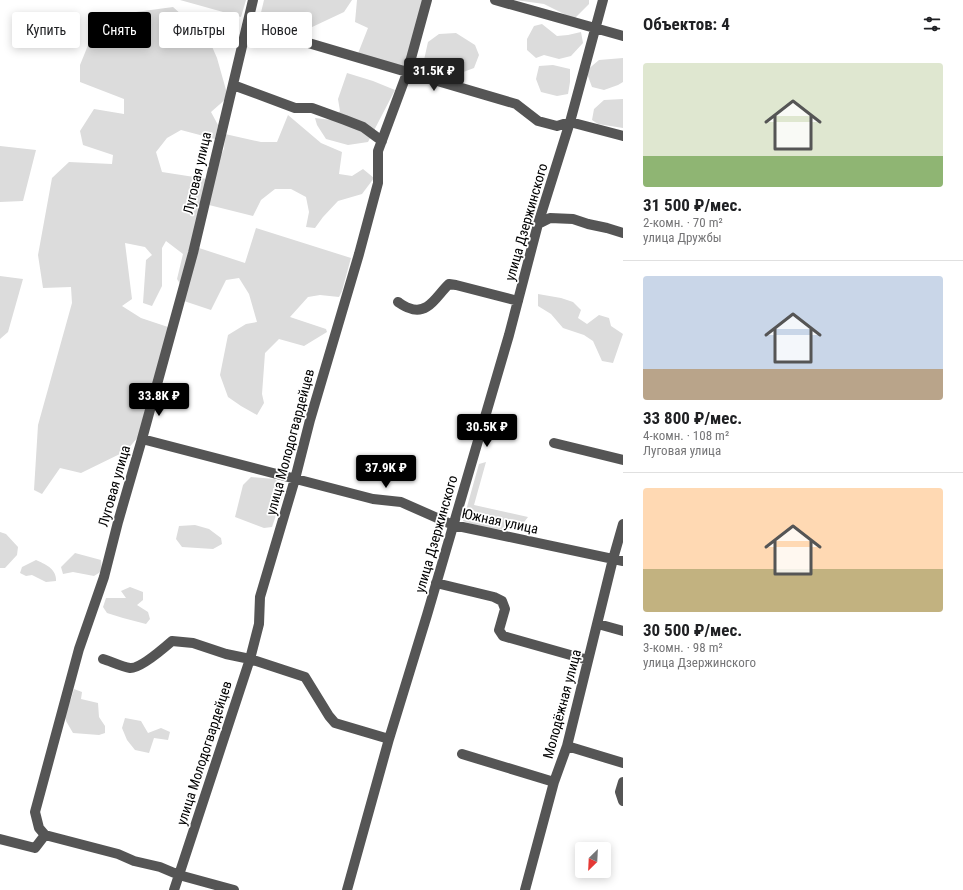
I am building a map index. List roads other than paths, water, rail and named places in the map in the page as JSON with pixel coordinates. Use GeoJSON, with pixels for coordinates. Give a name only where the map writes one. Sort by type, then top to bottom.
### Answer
{"type":"FeatureCollection","features":[{"type":"Feature","properties":{"kind":"street","name":"Луговая улица"},"geometry":{"type":"LineString","coordinates":[[250,12],[253,0]]}},
{"type":"Feature","properties":{"kind":"street","name":"улица Молодогвардейцев"},"geometry":{"type":"LineString","coordinates":[[174,890],[250,659],[259,624],[260,597],[296,479],[310,420],[359,254],[378,183],[378,151],[407,73],[427,0]]}},
{"type":"Feature","properties":{"kind":"street"},"geometry":{"type":"LineString","coordinates":[[495,0],[623,36]]}},
{"type":"Feature","properties":{"kind":"street","name":"улица Дзержинского"},"geometry":{"type":"LineString","coordinates":[[347,890],[389,739],[427,615],[518,301],[538,224],[570,122],[603,0]]}},
{"type":"Feature","properties":{"kind":"street","name":"Луговая улица"},"geometry":{"type":"LineString","coordinates":[[45,835],[39,828],[35,812],[79,649],[104,577],[193,253],[247,26]]}},
{"type":"Feature","properties":{"kind":"street"},"geometry":{"type":"LineString","coordinates":[[312,45],[516,104],[538,121],[557,126],[570,122],[623,136]]}},
{"type":"Feature","properties":{"kind":"street"},"geometry":{"type":"LineString","coordinates":[[232,85],[295,108],[312,108],[345,120],[363,127],[382,141]]}},
{"type":"Feature","properties":{"kind":"street"},"geometry":{"type":"LineString","coordinates":[[538,224],[550,218],[573,219],[623,233]]}},
{"type":"Feature","properties":{"kind":"street"},"geometry":{"type":"LineString","coordinates":[[398,302],[410,309],[420,310],[429,307],[449,284],[518,301]]}},
{"type":"Feature","properties":{"kind":"street","name":"Южная улица"},"geometry":{"type":"LineString","coordinates":[[142,439],[373,499],[401,502],[453,525],[618,560]]}},
{"type":"Feature","properties":{"kind":"street"},"geometry":{"type":"LineString","coordinates":[[554,443],[623,460]]}},
{"type":"Feature","properties":{"kind":"street","name":"Молодёжная улица"},"geometry":{"type":"LineString","coordinates":[[524,890],[554,782],[567,746],[588,660],[618,560],[623,524]]}},
{"type":"Feature","properties":{"kind":"street"},"geometry":{"type":"LineString","coordinates":[[436,583],[494,597],[502,601],[505,609],[499,630],[503,636],[588,660]]}},
{"type":"Feature","properties":{"kind":"street"},"geometry":{"type":"LineString","coordinates":[[598,624],[623,631]]}},
{"type":"Feature","properties":{"kind":"street"},"geometry":{"type":"LineString","coordinates":[[102,659],[131,668],[152,657],[172,641],[193,643],[226,654],[250,659],[305,677],[329,716],[335,723],[389,739]]}},
{"type":"Feature","properties":{"kind":"street"},"geometry":{"type":"LineString","coordinates":[[567,746],[623,763]]}},
{"type":"Feature","properties":{"kind":"street"},"geometry":{"type":"LineString","coordinates":[[462,754],[554,782]]}},
{"type":"Feature","properties":{"kind":"street"},"geometry":{"type":"LineString","coordinates":[[623,782],[620,792],[623,801]]}},
{"type":"Feature","properties":{"kind":"street"},"geometry":{"type":"LineString","coordinates":[[0,839],[35,848],[45,835],[118,854],[134,861],[160,867],[179,875],[234,890]]}}]}
